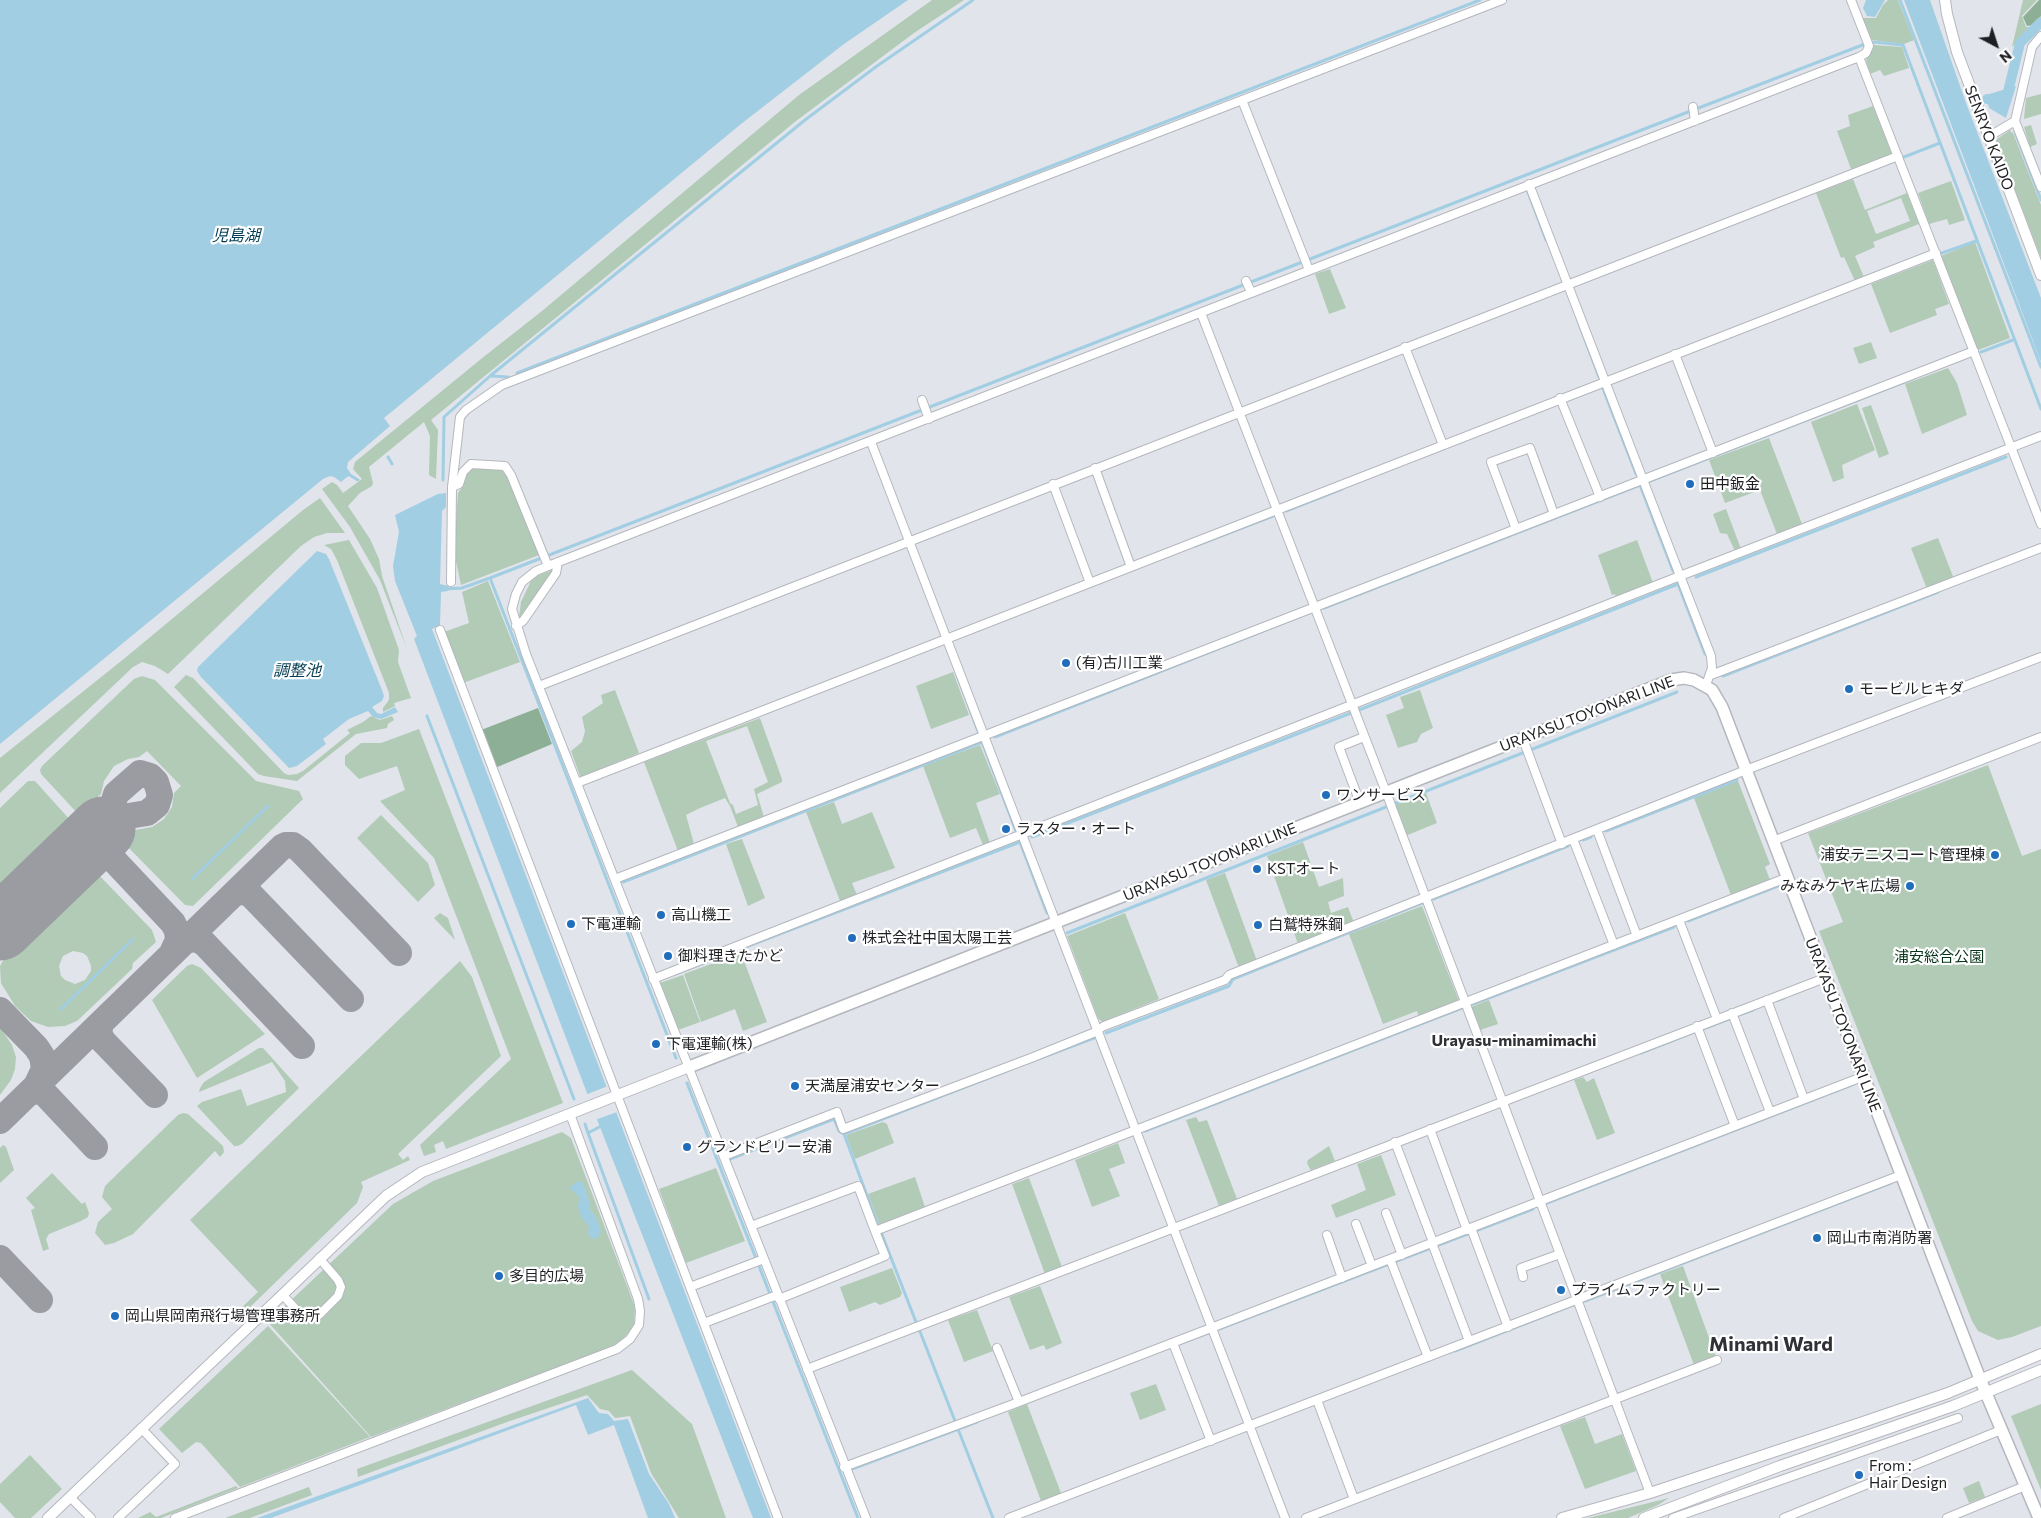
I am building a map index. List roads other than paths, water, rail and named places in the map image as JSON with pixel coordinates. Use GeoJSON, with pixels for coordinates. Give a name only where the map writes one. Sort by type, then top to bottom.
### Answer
{"type":"FeatureCollection","features":[{"type":"Feature","properties":{"kind":"main road","name":"URAYASU TOYONARI LINE"},"geometry":{"type":"LineString","coordinates":[[689,1067],[1386,792],[1526,747],[1671,680],[1684,678],[1708,680],[1718,698],[1862,1077],[1980,1379],[2039,1518]]}},
{"type":"Feature","properties":{"kind":"street"},"geometry":{"type":"LineString","coordinates":[[452,582],[452,487],[460,418],[466,410],[502,385],[1502,0]]}},
{"type":"Feature","properties":{"kind":"street"},"geometry":{"type":"LineString","coordinates":[[866,1518],[806,1369],[759,1261],[751,1226],[516,626],[512,609],[522,582],[548,564],[558,562],[872,442],[926,409],[1201,313],[1249,287],[1307,264],[1529,184],[1694,114],[1859,57],[1866,53],[1868,43],[1851,0]]}},
{"type":"Feature","properties":{"kind":"street","name":"SENRYO KAIDO"},"geometry":{"type":"LineString","coordinates":[[1945,0],[1957,52],[2041,275]]}},
{"type":"Feature","properties":{"kind":"street"},"geometry":{"type":"LineString","coordinates":[[2041,36],[2032,47],[2015,121],[2041,187]]}},
{"type":"Feature","properties":{"kind":"street"},"geometry":{"type":"LineString","coordinates":[[1859,57],[2041,524]]}},
{"type":"Feature","properties":{"kind":"street"},"geometry":{"type":"LineString","coordinates":[[1242,100],[1307,264]]}},
{"type":"Feature","properties":{"kind":"street"},"geometry":{"type":"LineString","coordinates":[[1988,137],[2015,121]]}},
{"type":"Feature","properties":{"kind":"street"},"geometry":{"type":"LineString","coordinates":[[539,686],[1898,156]]}},
{"type":"Feature","properties":{"kind":"street"},"geometry":{"type":"LineString","coordinates":[[1529,184],[1713,662],[1708,680]]}},
{"type":"Feature","properties":{"kind":"street"},"geometry":{"type":"LineString","coordinates":[[577,783],[1560,398],[1676,356],[1936,253]]}},
{"type":"Feature","properties":{"kind":"street"},"geometry":{"type":"LineString","coordinates":[[1201,313],[1386,792],[1616,1398],[1650,1493]]}},
{"type":"Feature","properties":{"kind":"street"},"geometry":{"type":"LineString","coordinates":[[1405,347],[1443,445]]}},
{"type":"Feature","properties":{"kind":"street"},"geometry":{"type":"LineString","coordinates":[[615,879],[1974,351]]}},
{"type":"Feature","properties":{"kind":"street"},"geometry":{"type":"LineString","coordinates":[[1676,356],[1713,453]]}},
{"type":"Feature","properties":{"kind":"street"},"geometry":{"type":"LineString","coordinates":[[1560,398],[1600,497]]}},
{"type":"Feature","properties":{"kind":"street"},"geometry":{"type":"LineString","coordinates":[[654,979],[2041,436]]}},
{"type":"Feature","properties":{"kind":"street"},"geometry":{"type":"LineString","coordinates":[[872,442],[1285,1518]]}},
{"type":"Feature","properties":{"kind":"street"},"geometry":{"type":"LineString","coordinates":[[1516,529],[1491,462],[1530,448],[1554,514]]}},
{"type":"Feature","properties":{"kind":"street"},"geometry":{"type":"LineString","coordinates":[[452,487],[460,484],[463,472],[472,464],[505,466],[511,475],[548,564]]}},
{"type":"Feature","properties":{"kind":"street"},"geometry":{"type":"LineString","coordinates":[[1095,468],[1131,567]]}},
{"type":"Feature","properties":{"kind":"street"},"geometry":{"type":"LineString","coordinates":[[1053,484],[1090,583]]}},
{"type":"Feature","properties":{"kind":"street"},"geometry":{"type":"LineString","coordinates":[[1708,680],[2041,548]]}},
{"type":"Feature","properties":{"kind":"street"},"geometry":{"type":"LineString","coordinates":[[516,626],[523,620],[556,574],[558,562]]}},
{"type":"Feature","properties":{"kind":"street"},"geometry":{"type":"LineString","coordinates":[[440,630],[615,1096],[778,1518]]}},
{"type":"Feature","properties":{"kind":"street"},"geometry":{"type":"LineString","coordinates":[[724,1156],[837,1112],[843,1129],[1030,1058],[1225,980],[1229,975],[1746,770],[2041,657]]}},
{"type":"Feature","properties":{"kind":"street"},"geometry":{"type":"LineString","coordinates":[[1360,803],[1339,747],[1364,737]]}},
{"type":"Feature","properties":{"kind":"street"},"geometry":{"type":"LineString","coordinates":[[1772,841],[2041,737]]}},
{"type":"Feature","properties":{"kind":"street"},"geometry":{"type":"LineString","coordinates":[[1526,747],[1562,844]]}},
{"type":"Feature","properties":{"kind":"street"},"geometry":{"type":"LineString","coordinates":[[1597,830],[1638,936]]}},
{"type":"Feature","properties":{"kind":"street"},"geometry":{"type":"LineString","coordinates":[[1573,839],[1614,945]]}},
{"type":"Feature","properties":{"kind":"street"},"geometry":{"type":"LineString","coordinates":[[875,1231],[1786,878]]}},
{"type":"Feature","properties":{"kind":"street"},"geometry":{"type":"LineString","coordinates":[[1679,920],[1717,1019]]}},
{"type":"Feature","properties":{"kind":"street"},"geometry":{"type":"LineString","coordinates":[[806,1369],[1173,1228],[1396,1145],[1502,1101],[1825,978]]}},
{"type":"Feature","properties":{"kind":"street"},"geometry":{"type":"LineString","coordinates":[[1767,1000],[1804,1100]]}},
{"type":"Feature","properties":{"kind":"street"},"geometry":{"type":"LineString","coordinates":[[1732,1013],[1770,1112]]}},
{"type":"Feature","properties":{"kind":"street"},"geometry":{"type":"LineString","coordinates":[[1697,1026],[1735,1126]]}},
{"type":"Feature","properties":{"kind":"street"},"geometry":{"type":"LineString","coordinates":[[48,1518],[372,1207],[402,1184],[422,1172],[689,1067]]}},
{"type":"Feature","properties":{"kind":"street"},"geometry":{"type":"LineString","coordinates":[[844,1467],[1174,1345],[1212,1328],[1372,1266],[1433,1245],[1540,1201],[1862,1077]]}},
{"type":"Feature","properties":{"kind":"street"},"geometry":{"type":"LineString","coordinates":[[175,1518],[617,1349],[630,1339],[638,1325],[640,1311],[638,1299],[570,1114]]}},
{"type":"Feature","properties":{"kind":"street"},"geometry":{"type":"LineString","coordinates":[[1431,1131],[1508,1327]]}},
{"type":"Feature","properties":{"kind":"street"},"geometry":{"type":"LineString","coordinates":[[1396,1145],[1469,1341]]}},
{"type":"Feature","properties":{"kind":"street"},"geometry":{"type":"LineString","coordinates":[[1009,1518],[1250,1425],[1318,1402],[1469,1341],[1901,1175]]}},
{"type":"Feature","properties":{"kind":"street"},"geometry":{"type":"LineString","coordinates":[[704,1323],[885,1256],[858,1186],[751,1226]]}},
{"type":"Feature","properties":{"kind":"street"},"geometry":{"type":"LineString","coordinates":[[1386,1213],[1402,1255]]}},
{"type":"Feature","properties":{"kind":"street"},"geometry":{"type":"LineString","coordinates":[[1356,1224],[1372,1266]]}},
{"type":"Feature","properties":{"kind":"street"},"geometry":{"type":"LineString","coordinates":[[1327,1235],[1342,1278]]}},
{"type":"Feature","properties":{"kind":"street"},"geometry":{"type":"LineString","coordinates":[[1523,1277],[1522,1268],[1560,1254]]}},
{"type":"Feature","properties":{"kind":"street"},"geometry":{"type":"LineString","coordinates":[[282,1294],[298,1312],[310,1318],[319,1315],[338,1296],[341,1287],[338,1280],[319,1258]]}},
{"type":"Feature","properties":{"kind":"street"},"geometry":{"type":"LineString","coordinates":[[690,1287],[759,1261]]}},
{"type":"Feature","properties":{"kind":"street"},"geometry":{"type":"LineString","coordinates":[[1391,1261],[1428,1357]]}},
{"type":"Feature","properties":{"kind":"street"},"geometry":{"type":"LineString","coordinates":[[1174,1345],[1211,1441]]}},
{"type":"Feature","properties":{"kind":"street"},"geometry":{"type":"LineString","coordinates":[[998,1348],[1019,1402]]}},
{"type":"Feature","properties":{"kind":"street"},"geometry":{"type":"LineString","coordinates":[[1562,1518],[1650,1493],[1948,1393],[2041,1354]]}},
{"type":"Feature","properties":{"kind":"street"},"geometry":{"type":"LineString","coordinates":[[1306,1518],[1716,1360]]}},
{"type":"Feature","properties":{"kind":"street"},"geometry":{"type":"LineString","coordinates":[[1645,1518],[1780,1466],[1918,1419],[2041,1370]]}},
{"type":"Feature","properties":{"kind":"street"},"geometry":{"type":"LineString","coordinates":[[1318,1402],[1354,1499]]}},
{"type":"Feature","properties":{"kind":"street"},"geometry":{"type":"LineString","coordinates":[[1673,1518],[1958,1418]]}},
{"type":"Feature","properties":{"kind":"street"},"geometry":{"type":"LineString","coordinates":[[1918,1419],[1922,1430]]}},
{"type":"Feature","properties":{"kind":"street"},"geometry":{"type":"LineString","coordinates":[[118,1518],[175,1464],[141,1428]]}},
{"type":"Feature","properties":{"kind":"street"},"geometry":{"type":"LineString","coordinates":[[1786,1518],[2001,1430]]}},
{"type":"Feature","properties":{"kind":"street"},"geometry":{"type":"LineString","coordinates":[[1947,1518],[2025,1486]]}},
{"type":"Feature","properties":{"kind":"street"},"geometry":{"type":"LineString","coordinates":[[70,1497],[91,1518]]}},
{"type":"Feature","properties":{"kind":"street"},"geometry":{"type":"LineString","coordinates":[[1031,1510],[1034,1518]]}},
{"type":"Feature","properties":{"kind":"water","name":"児島湖"},"geometry":{"type":"Polygon","coordinates":[[[0,0],[908,0],[844,44],[741,124],[384,418],[390,426],[348,462],[347,468],[351,474],[341,482],[330,476],[323,479],[0,744],[0,0]]]}},
{"type":"Feature","properties":{"kind":"water"},"geometry":{"type":"Polygon","coordinates":[[[1866,0],[1885,0],[1875,17],[1867,16],[1863,8],[1866,0]]]}},
{"type":"Feature","properties":{"kind":"water"},"geometry":{"type":"Polygon","coordinates":[[[1904,0],[1930,0],[1966,103],[2041,298],[2041,362],[1904,0]]]}},
{"type":"Feature","properties":{"kind":"water"},"geometry":{"type":"Polygon","coordinates":[[[2016,86],[2006,118],[1989,108],[1986,95],[2016,86]]]}},
{"type":"Feature","properties":{"kind":"water"},"geometry":{"type":"Polygon","coordinates":[[[446,493],[446,507],[442,511],[440,584],[449,586],[448,591],[441,592],[440,625],[432,629],[771,1518],[753,1518],[598,1122],[414,639],[417,636],[395,581],[393,566],[399,532],[395,515],[438,494],[446,493]]]}},
{"type":"Feature","properties":{"kind":"water","name":"調整池"},"geometry":{"type":"Polygon","coordinates":[[[317,551],[326,554],[329,559],[382,690],[384,696],[382,701],[372,707],[377,713],[381,714],[395,707],[398,712],[381,719],[373,717],[368,711],[349,719],[323,739],[326,744],[297,766],[289,768],[197,671],[198,667],[317,551]]]}},
{"type":"Feature","properties":{"kind":"water"},"geometry":{"type":"Polygon","coordinates":[[[578,1181],[583,1183],[590,1204],[589,1209],[594,1214],[601,1231],[595,1239],[591,1238],[588,1234],[589,1226],[581,1217],[578,1206],[580,1197],[569,1188],[578,1181]]]}},
{"type":"Feature","properties":{"kind":"water"},"geometry":{"type":"Polygon","coordinates":[[[588,1398],[599,1413],[608,1414],[614,1421],[628,1419],[649,1474],[669,1504],[675,1518],[648,1518],[614,1425],[588,1435],[576,1405],[271,1518],[257,1518],[588,1398]]]}},
{"type":"Feature","properties":{"kind":"waterway"},"geometry":{"type":"LineString","coordinates":[[443,480],[444,417],[490,376],[805,120],[877,66],[973,0]]}},
{"type":"Feature","properties":{"kind":"waterway"},"geometry":{"type":"LineString","coordinates":[[517,373],[1480,0]]}},
{"type":"Feature","properties":{"kind":"waterway"},"geometry":{"type":"LineString","coordinates":[[1900,0],[2041,367]]}},
{"type":"Feature","properties":{"kind":"waterway"},"geometry":{"type":"LineString","coordinates":[[1987,99],[2005,104],[2020,43],[2041,22]]}},
{"type":"Feature","properties":{"kind":"waterway"},"geometry":{"type":"LineString","coordinates":[[445,589],[462,588],[490,578],[1688,112],[1874,42],[1903,45],[2041,409]]}},
{"type":"Feature","properties":{"kind":"waterway"},"geometry":{"type":"LineString","coordinates":[[2015,132],[2041,200]]}},
{"type":"Feature","properties":{"kind":"waterway"},"geometry":{"type":"LineString","coordinates":[[1904,157],[1940,143]]}},
{"type":"Feature","properties":{"kind":"waterway"},"geometry":{"type":"LineString","coordinates":[[1528,192],[1546,240]]}},
{"type":"Feature","properties":{"kind":"waterway"},"geometry":{"type":"LineString","coordinates":[[1942,253],[1976,241]]}},
{"type":"Feature","properties":{"kind":"waterway"},"geometry":{"type":"LineString","coordinates":[[1578,321],[1599,377]]}},
{"type":"Feature","properties":{"kind":"waterway"},"geometry":{"type":"LineString","coordinates":[[1981,352],[2013,340]]}},
{"type":"Feature","properties":{"kind":"waterway"},"geometry":{"type":"LineString","coordinates":[[491,376],[508,377]]}},
{"type":"Feature","properties":{"kind":"waterway"},"geometry":{"type":"LineString","coordinates":[[1650,481],[1912,379]]}},
{"type":"Feature","properties":{"kind":"waterway"},"geometry":{"type":"LineString","coordinates":[[1600,387],[1602,386],[1636,474]]}},
{"type":"Feature","properties":{"kind":"waterway"},"geometry":{"type":"LineString","coordinates":[[388,457],[392,464]]}},
{"type":"Feature","properties":{"kind":"waterway"},"geometry":{"type":"LineString","coordinates":[[1696,577],[2006,457]]}},
{"type":"Feature","properties":{"kind":"waterway"},"geometry":{"type":"LineString","coordinates":[[348,474],[358,480]]}},
{"type":"Feature","properties":{"kind":"waterway"},"geometry":{"type":"LineString","coordinates":[[1324,608],[1640,485],[1673,571]]}},
{"type":"Feature","properties":{"kind":"waterway"},"geometry":{"type":"LineString","coordinates":[[1286,511],[1342,489]]}},
{"type":"Feature","properties":{"kind":"waterway"},"geometry":{"type":"LineString","coordinates":[[1195,546],[1273,516]]}},
{"type":"Feature","properties":{"kind":"waterway"},"geometry":{"type":"LineString","coordinates":[[490,578],[676,1058]]}},
{"type":"Feature","properties":{"kind":"waterway"},"geometry":{"type":"LineString","coordinates":[[1359,710],[1678,584],[1705,654]]}},
{"type":"Feature","properties":{"kind":"waterway"},"geometry":{"type":"LineString","coordinates":[[1723,676],[1938,592]]}},
{"type":"Feature","properties":{"kind":"waterway"},"geometry":{"type":"LineString","coordinates":[[995,737],[1311,612]]}},
{"type":"Feature","properties":{"kind":"waterway"},"geometry":{"type":"LineString","coordinates":[[956,673],[978,731]]}},
{"type":"Feature","properties":{"kind":"waterway"},"geometry":{"type":"LineString","coordinates":[[1396,803],[1677,692]]}},
{"type":"Feature","properties":{"kind":"waterway"},"geometry":{"type":"LineString","coordinates":[[1032,837],[1351,713]]}},
{"type":"Feature","properties":{"kind":"waterway"},"geometry":{"type":"LineString","coordinates":[[427,716],[574,1099]]}},
{"type":"Feature","properties":{"kind":"waterway"},"geometry":{"type":"LineString","coordinates":[[623,882],[982,742],[1016,831]]}},
{"type":"Feature","properties":{"kind":"waterway"},"geometry":{"type":"LineString","coordinates":[[1606,831],[1737,780]]}},
{"type":"Feature","properties":{"kind":"waterway"},"geometry":{"type":"LineString","coordinates":[[192,879],[268,806]]}},
{"type":"Feature","properties":{"kind":"waterway"},"geometry":{"type":"LineString","coordinates":[[1067,933],[1386,807]]}},
{"type":"Feature","properties":{"kind":"waterway"},"geometry":{"type":"LineString","coordinates":[[1583,840],[1591,837]]}},
{"type":"Feature","properties":{"kind":"waterway"},"geometry":{"type":"LineString","coordinates":[[675,974],[1020,842],[1047,913]]}},
{"type":"Feature","properties":{"kind":"waterway"},"geometry":{"type":"LineString","coordinates":[[1433,899],[1568,846]]}},
{"type":"Feature","properties":{"kind":"waterway"},"geometry":{"type":"LineString","coordinates":[[1688,921],[1778,886]]}},
{"type":"Feature","properties":{"kind":"waterway"},"geometry":{"type":"LineString","coordinates":[[1106,1033],[1229,986],[1233,979],[1422,903]]}},
{"type":"Feature","properties":{"kind":"waterway"},"geometry":{"type":"LineString","coordinates":[[1473,1004],[1674,927]]}},
{"type":"Feature","properties":{"kind":"waterway"},"geometry":{"type":"LineString","coordinates":[[61,1009],[133,939]]}},
{"type":"Feature","properties":{"kind":"waterway"},"geometry":{"type":"LineString","coordinates":[[1778,1000],[1784,998]]}},
{"type":"Feature","properties":{"kind":"waterway"},"geometry":{"type":"LineString","coordinates":[[1145,1131],[1462,1008]]}},
{"type":"Feature","properties":{"kind":"waterway"},"geometry":{"type":"LineString","coordinates":[[1739,1015],[1753,1010]]}},
{"type":"Feature","properties":{"kind":"waterway"},"geometry":{"type":"LineString","coordinates":[[1703,1029],[1729,1019]]}},
{"type":"Feature","properties":{"kind":"waterway"},"geometry":{"type":"LineString","coordinates":[[1641,1053],[1694,1032]]}},
{"type":"Feature","properties":{"kind":"waterway"},"geometry":{"type":"LineString","coordinates":[[1038,1059],[1094,1038]]}},
{"type":"Feature","properties":{"kind":"waterway"},"geometry":{"type":"LineString","coordinates":[[730,1159],[834,1119],[839,1131],[844,1134],[1009,1070]]}},
{"type":"Feature","properties":{"kind":"waterway"},"geometry":{"type":"LineString","coordinates":[[687,1083],[858,1518]]}},
{"type":"Feature","properties":{"kind":"waterway"},"geometry":{"type":"LineString","coordinates":[[1547,1203],[1854,1084]]}},
{"type":"Feature","properties":{"kind":"waterway"},"geometry":{"type":"LineString","coordinates":[[585,1124],[588,1133]]}},
{"type":"Feature","properties":{"kind":"waterway"},"geometry":{"type":"LineString","coordinates":[[603,1125],[588,1133],[649,1299]]}},
{"type":"Feature","properties":{"kind":"waterway"},"geometry":{"type":"LineString","coordinates":[[844,1134],[878,1225]]}},
{"type":"Feature","properties":{"kind":"waterway"},"geometry":{"type":"LineString","coordinates":[[1585,1301],[1891,1183]]}},
{"type":"Feature","properties":{"kind":"waterway"},"geometry":{"type":"LineString","coordinates":[[1219,1329],[1533,1209]]}},
{"type":"Feature","properties":{"kind":"waterway"},"geometry":{"type":"LineString","coordinates":[[884,1231],[881,1232],[916,1322]]}},
{"type":"Feature","properties":{"kind":"waterway"},"geometry":{"type":"LineString","coordinates":[[1455,1351],[1573,1305]]}},
{"type":"Feature","properties":{"kind":"waterway"},"geometry":{"type":"LineString","coordinates":[[919,1329],[955,1421]]}},
{"type":"Feature","properties":{"kind":"waterway"},"geometry":{"type":"LineString","coordinates":[[1176,1345],[1208,1333]]}},
{"type":"Feature","properties":{"kind":"waterway"},"geometry":{"type":"LineString","coordinates":[[852,1469],[977,1422]]}},
{"type":"Feature","properties":{"kind":"waterway"},"geometry":{"type":"LineString","coordinates":[[958,1429],[993,1518]]}},
{"type":"Feature","properties":{"kind":"place","name":"田中鈑金"},"geometry":{"type":"Point","coordinates":[1690,484]}},
{"type":"Feature","properties":{"kind":"place","name":"(有)古川工業"},"geometry":{"type":"Point","coordinates":[1066,663]}},
{"type":"Feature","properties":{"kind":"place","name":"モービルヒキダ"},"geometry":{"type":"Point","coordinates":[1849,689]}},
{"type":"Feature","properties":{"kind":"place","name":"ワンサービス"},"geometry":{"type":"Point","coordinates":[1326,795]}},
{"type":"Feature","properties":{"kind":"place","name":"ラスター・オート"},"geometry":{"type":"Point","coordinates":[1006,829]}},
{"type":"Feature","properties":{"kind":"place","name":"浦安テニスコート管理棟"},"geometry":{"type":"Point","coordinates":[1995,855]}},
{"type":"Feature","properties":{"kind":"place","name":"KSTオート"},"geometry":{"type":"Point","coordinates":[1257,869]}},
{"type":"Feature","properties":{"kind":"place","name":"みなみケヤキ広場"},"geometry":{"type":"Point","coordinates":[1910,886]}},
{"type":"Feature","properties":{"kind":"place","name":"高山機工"},"geometry":{"type":"Point","coordinates":[661,915]}},
{"type":"Feature","properties":{"kind":"place","name":"下電運輸"},"geometry":{"type":"Point","coordinates":[571,924]}},
{"type":"Feature","properties":{"kind":"place","name":"白鷲特殊鋼"},"geometry":{"type":"Point","coordinates":[1258,925]}},
{"type":"Feature","properties":{"kind":"place","name":"株式会社中国太陽工芸"},"geometry":{"type":"Point","coordinates":[852,938]}},
{"type":"Feature","properties":{"kind":"place","name":"御料理きたかど"},"geometry":{"type":"Point","coordinates":[668,956]}},
{"type":"Feature","properties":{"kind":"place","name":"下電運輸(株)"},"geometry":{"type":"Point","coordinates":[656,1044]}},
{"type":"Feature","properties":{"kind":"place","name":"天満屋浦安センター"},"geometry":{"type":"Point","coordinates":[795,1086]}},
{"type":"Feature","properties":{"kind":"place","name":"グランドピリー安浦"},"geometry":{"type":"Point","coordinates":[687,1147]}},
{"type":"Feature","properties":{"kind":"place","name":"岡山市南消防署"},"geometry":{"type":"Point","coordinates":[1817,1238]}},
{"type":"Feature","properties":{"kind":"place","name":"多目的広場"},"geometry":{"type":"Point","coordinates":[499,1276]}},
{"type":"Feature","properties":{"kind":"place","name":"プライムファクトリー"},"geometry":{"type":"Point","coordinates":[1561,1290]}},
{"type":"Feature","properties":{"kind":"place","name":"岡山県岡南飛行場管理事務所"},"geometry":{"type":"Point","coordinates":[115,1316]}},
{"type":"Feature","properties":{"kind":"place","name":"From : Hair Design"},"geometry":{"type":"Point","coordinates":[1859,1475]}},
{"type":"Feature","properties":{"kind":"district","name":"Urayasu-minamimachi"},"geometry":{"type":"Point","coordinates":[1514,1041]}},
{"type":"Feature","properties":{"kind":"district","name":"Minami Ward"},"geometry":{"type":"Point","coordinates":[1771,1344]}},
{"type":"Feature","properties":{"kind":"park label","name":"浦安総合公園"},"geometry":{"type":"Point","coordinates":[1939,957]}}]}
